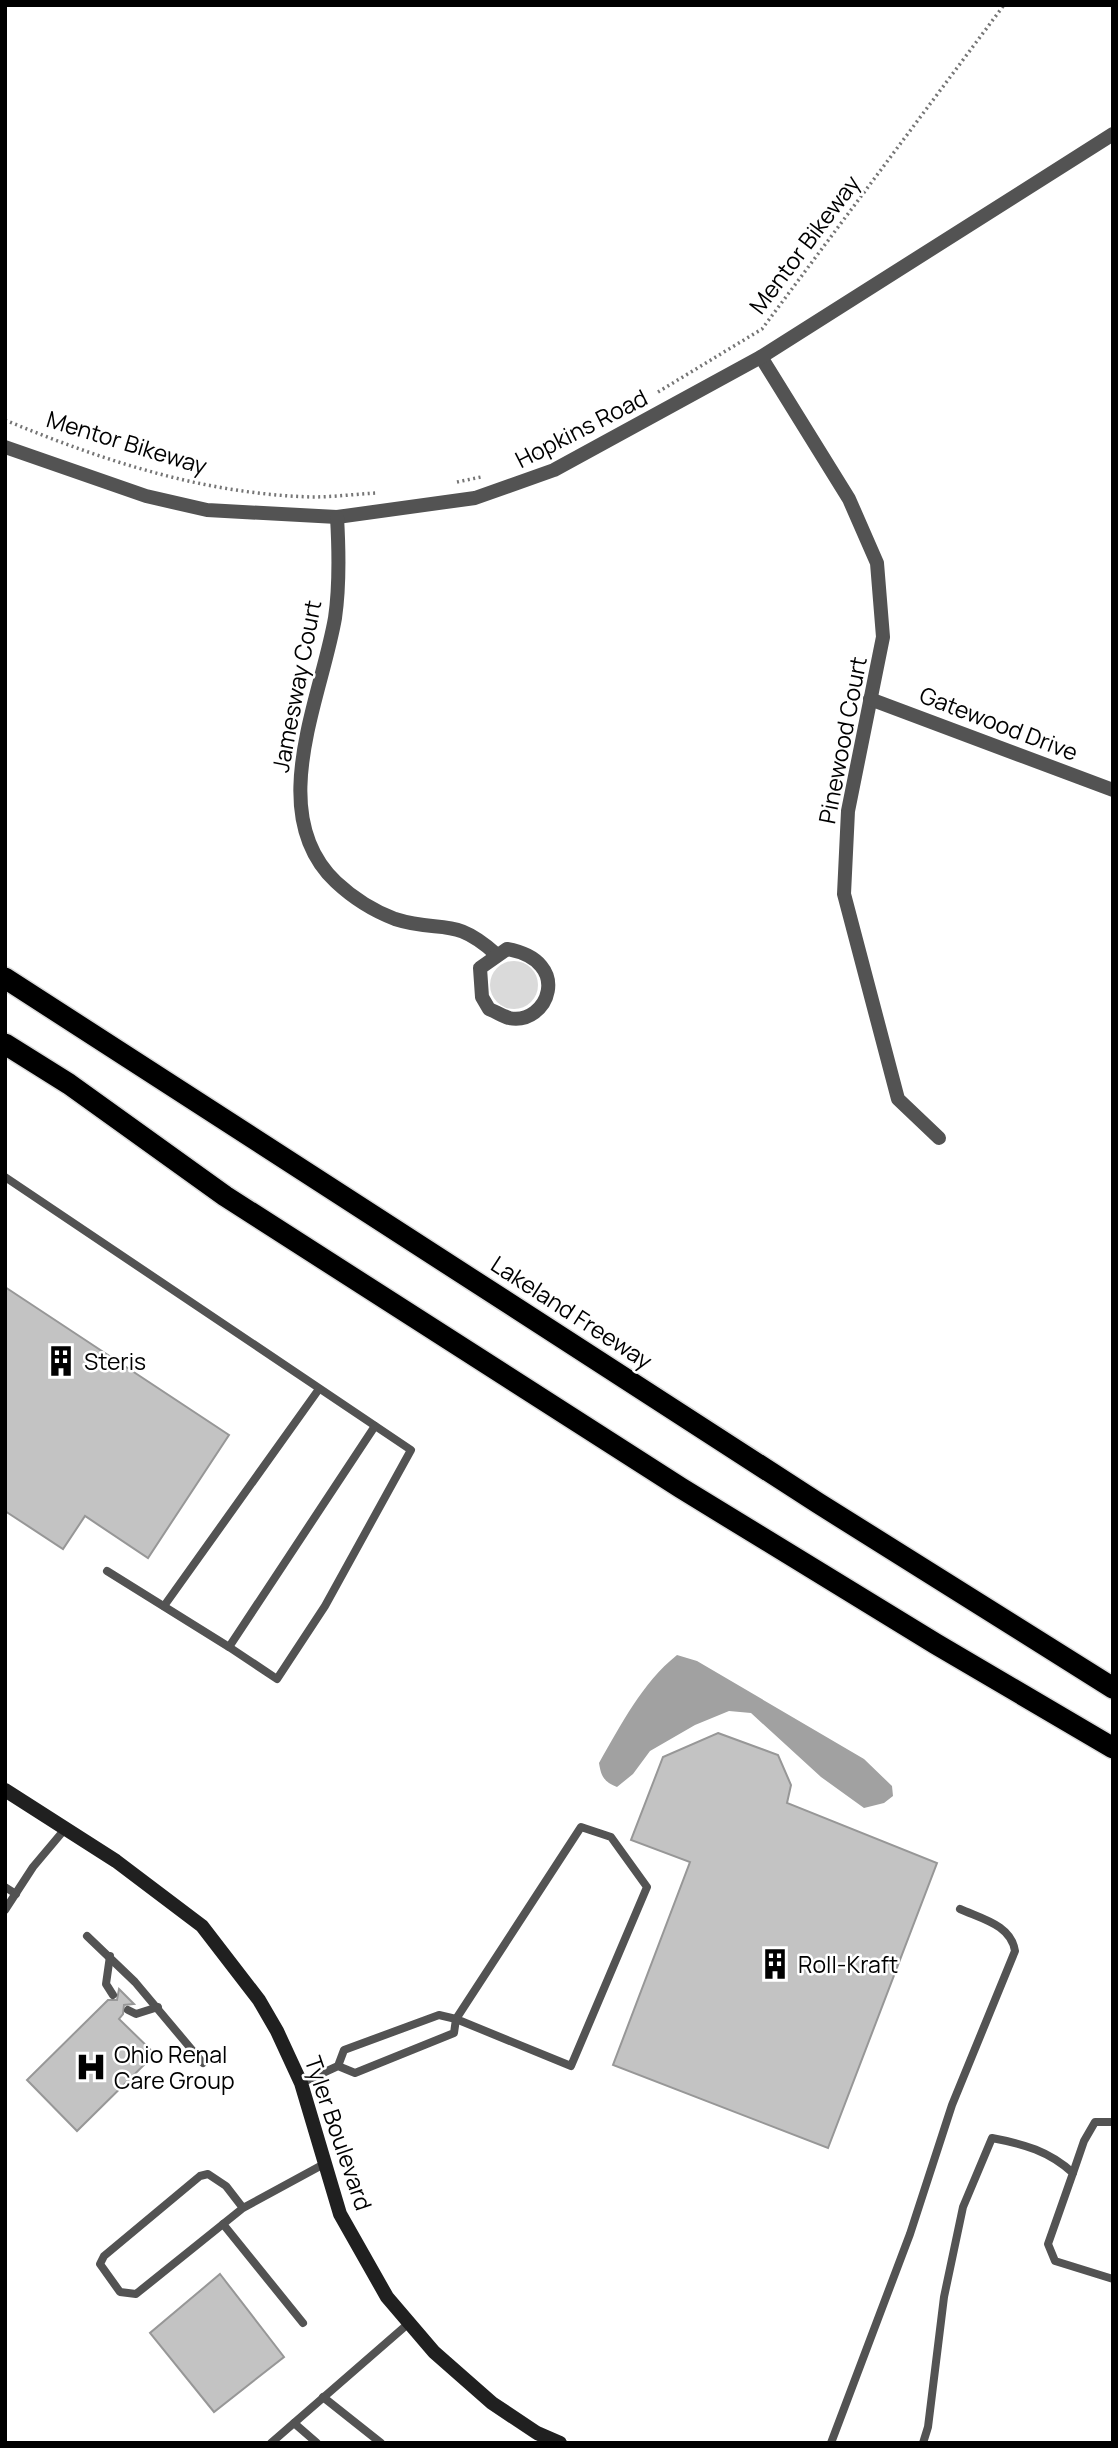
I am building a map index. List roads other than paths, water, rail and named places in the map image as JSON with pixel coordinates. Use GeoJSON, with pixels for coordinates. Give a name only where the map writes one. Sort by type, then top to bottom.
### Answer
{"type":"FeatureCollection","features":[{"type":"Feature","properties":{"kind":"highway","name":"Lakeland Freeway"},"geometry":{"type":"LineString","coordinates":[[5,978],[818,1503],[1113,1688]]}},
{"type":"Feature","properties":{"kind":"highway"},"geometry":{"type":"LineString","coordinates":[[5,1044],[69,1084],[225,1196],[681,1488],[936,1644],[1113,1748]]}},
{"type":"Feature","properties":{"kind":"street","name":"Hopkins Road"},"geometry":{"type":"LineString","coordinates":[[5,447],[135,492],[207,510],[337,517],[435,505],[517,486],[614,440],[761,357],[1113,134]]}},
{"type":"Feature","properties":{"kind":"street","name":"Pinewood Court"},"geometry":{"type":"LineString","coordinates":[[761,357],[849,499],[877,563],[883,637],[848,811],[844,894],[898,1099],[939,1138]]}},
{"type":"Feature","properties":{"kind":"street","name":"Jamesway Court"},"geometry":{"type":"LineString","coordinates":[[337,517],[339,565],[335,618],[302,760],[299,794],[304,823],[320,862],[335,881],[364,904],[396,919],[456,928],[475,937],[497,955]]}},
{"type":"Feature","properties":{"kind":"street","name":"Gatewood Drive"},"geometry":{"type":"LineString","coordinates":[[870,699],[1113,790]]}},
{"type":"Feature","properties":{"kind":"street"},"geometry":{"type":"LineString","coordinates":[[507,949],[526,952],[540,961],[548,973],[549,982],[542,1006],[531,1014],[511,1018],[489,1009],[480,989],[480,968],[497,955],[507,949]]}},
{"type":"Feature","properties":{"kind":"street","name":"Tyler Boulevard"},"geometry":{"type":"LineString","coordinates":[[5,1790],[116,1861],[202,1926],[260,2000],[301,2083],[340,2214],[387,2297],[434,2352],[492,2403],[537,2432],[560,2443]]}},
{"type":"Feature","properties":{"kind":"lane"},"geometry":{"type":"LineString","coordinates":[[5,1177],[411,1450],[325,1606],[277,1679],[107,1571]]}},
{"type":"Feature","properties":{"kind":"lane"},"geometry":{"type":"LineString","coordinates":[[164,1606],[319,1389]]}},
{"type":"Feature","properties":{"kind":"lane"},"geometry":{"type":"LineString","coordinates":[[229,1647],[375,1426]]}},
{"type":"Feature","properties":{"kind":"lane"},"geometry":{"type":"LineString","coordinates":[[301,2083],[338,2066],[344,2050],[439,2015],[456,2019],[571,2066],[647,1887],[611,1837],[582,1827],[456,2019],[454,2033],[355,2073],[338,2066]]}},
{"type":"Feature","properties":{"kind":"lane"},"geometry":{"type":"LineString","coordinates":[[5,1910],[65,1829]]}},
{"type":"Feature","properties":{"kind":"lane"},"geometry":{"type":"LineString","coordinates":[[5,1887],[16,1894]]}},
{"type":"Feature","properties":{"kind":"lane"},"geometry":{"type":"LineString","coordinates":[[831,2443],[910,2234],[952,2105],[1015,1951],[1013,1939],[1007,1931],[960,1909]]}},
{"type":"Feature","properties":{"kind":"lane"},"geometry":{"type":"LineString","coordinates":[[87,1936],[110,1956],[158,2007],[203,2063]]}},
{"type":"Feature","properties":{"kind":"lane"},"geometry":{"type":"LineString","coordinates":[[110,1956],[106,1984],[113,1995]]}},
{"type":"Feature","properties":{"kind":"lane"},"geometry":{"type":"LineString","coordinates":[[128,2010],[136,2014],[158,2007]]}},
{"type":"Feature","properties":{"kind":"lane"},"geometry":{"type":"LineString","coordinates":[[1113,2122],[1095,2122],[1084,2141],[1048,2244],[1055,2261],[1113,2279]]}},
{"type":"Feature","properties":{"kind":"lane"},"geometry":{"type":"LineString","coordinates":[[923,2443],[928,2427],[944,2297],[963,2207],[992,2138],[1031,2146],[1059,2160],[1073,2173]]}},
{"type":"Feature","properties":{"kind":"lane"},"geometry":{"type":"LineString","coordinates":[[243,2208],[226,2186],[208,2174],[200,2176],[104,2256],[100,2264],[102,2269],[120,2292],[136,2294],[243,2208],[324,2164]]}},
{"type":"Feature","properties":{"kind":"lane"},"geometry":{"type":"LineString","coordinates":[[223,2224],[303,2323]]}},
{"type":"Feature","properties":{"kind":"lane"},"geometry":{"type":"LineString","coordinates":[[271,2443],[409,2323]]}},
{"type":"Feature","properties":{"kind":"lane"},"geometry":{"type":"LineString","coordinates":[[323,2397],[381,2443]]}},
{"type":"Feature","properties":{"kind":"lane"},"geometry":{"type":"LineString","coordinates":[[294,2423],[317,2443]]}},
{"type":"Feature","properties":{"kind":"place","name":"Steris"},"geometry":{"type":"Point","coordinates":[61,1361]}},
{"type":"Feature","properties":{"kind":"place","name":"Roll-Kraft"},"geometry":{"type":"Point","coordinates":[775,1964]}},
{"type":"Feature","properties":{"kind":"place","name":"Ohio Renal Care Group"},"geometry":{"type":"Point","coordinates":[91,2067]}}]}
